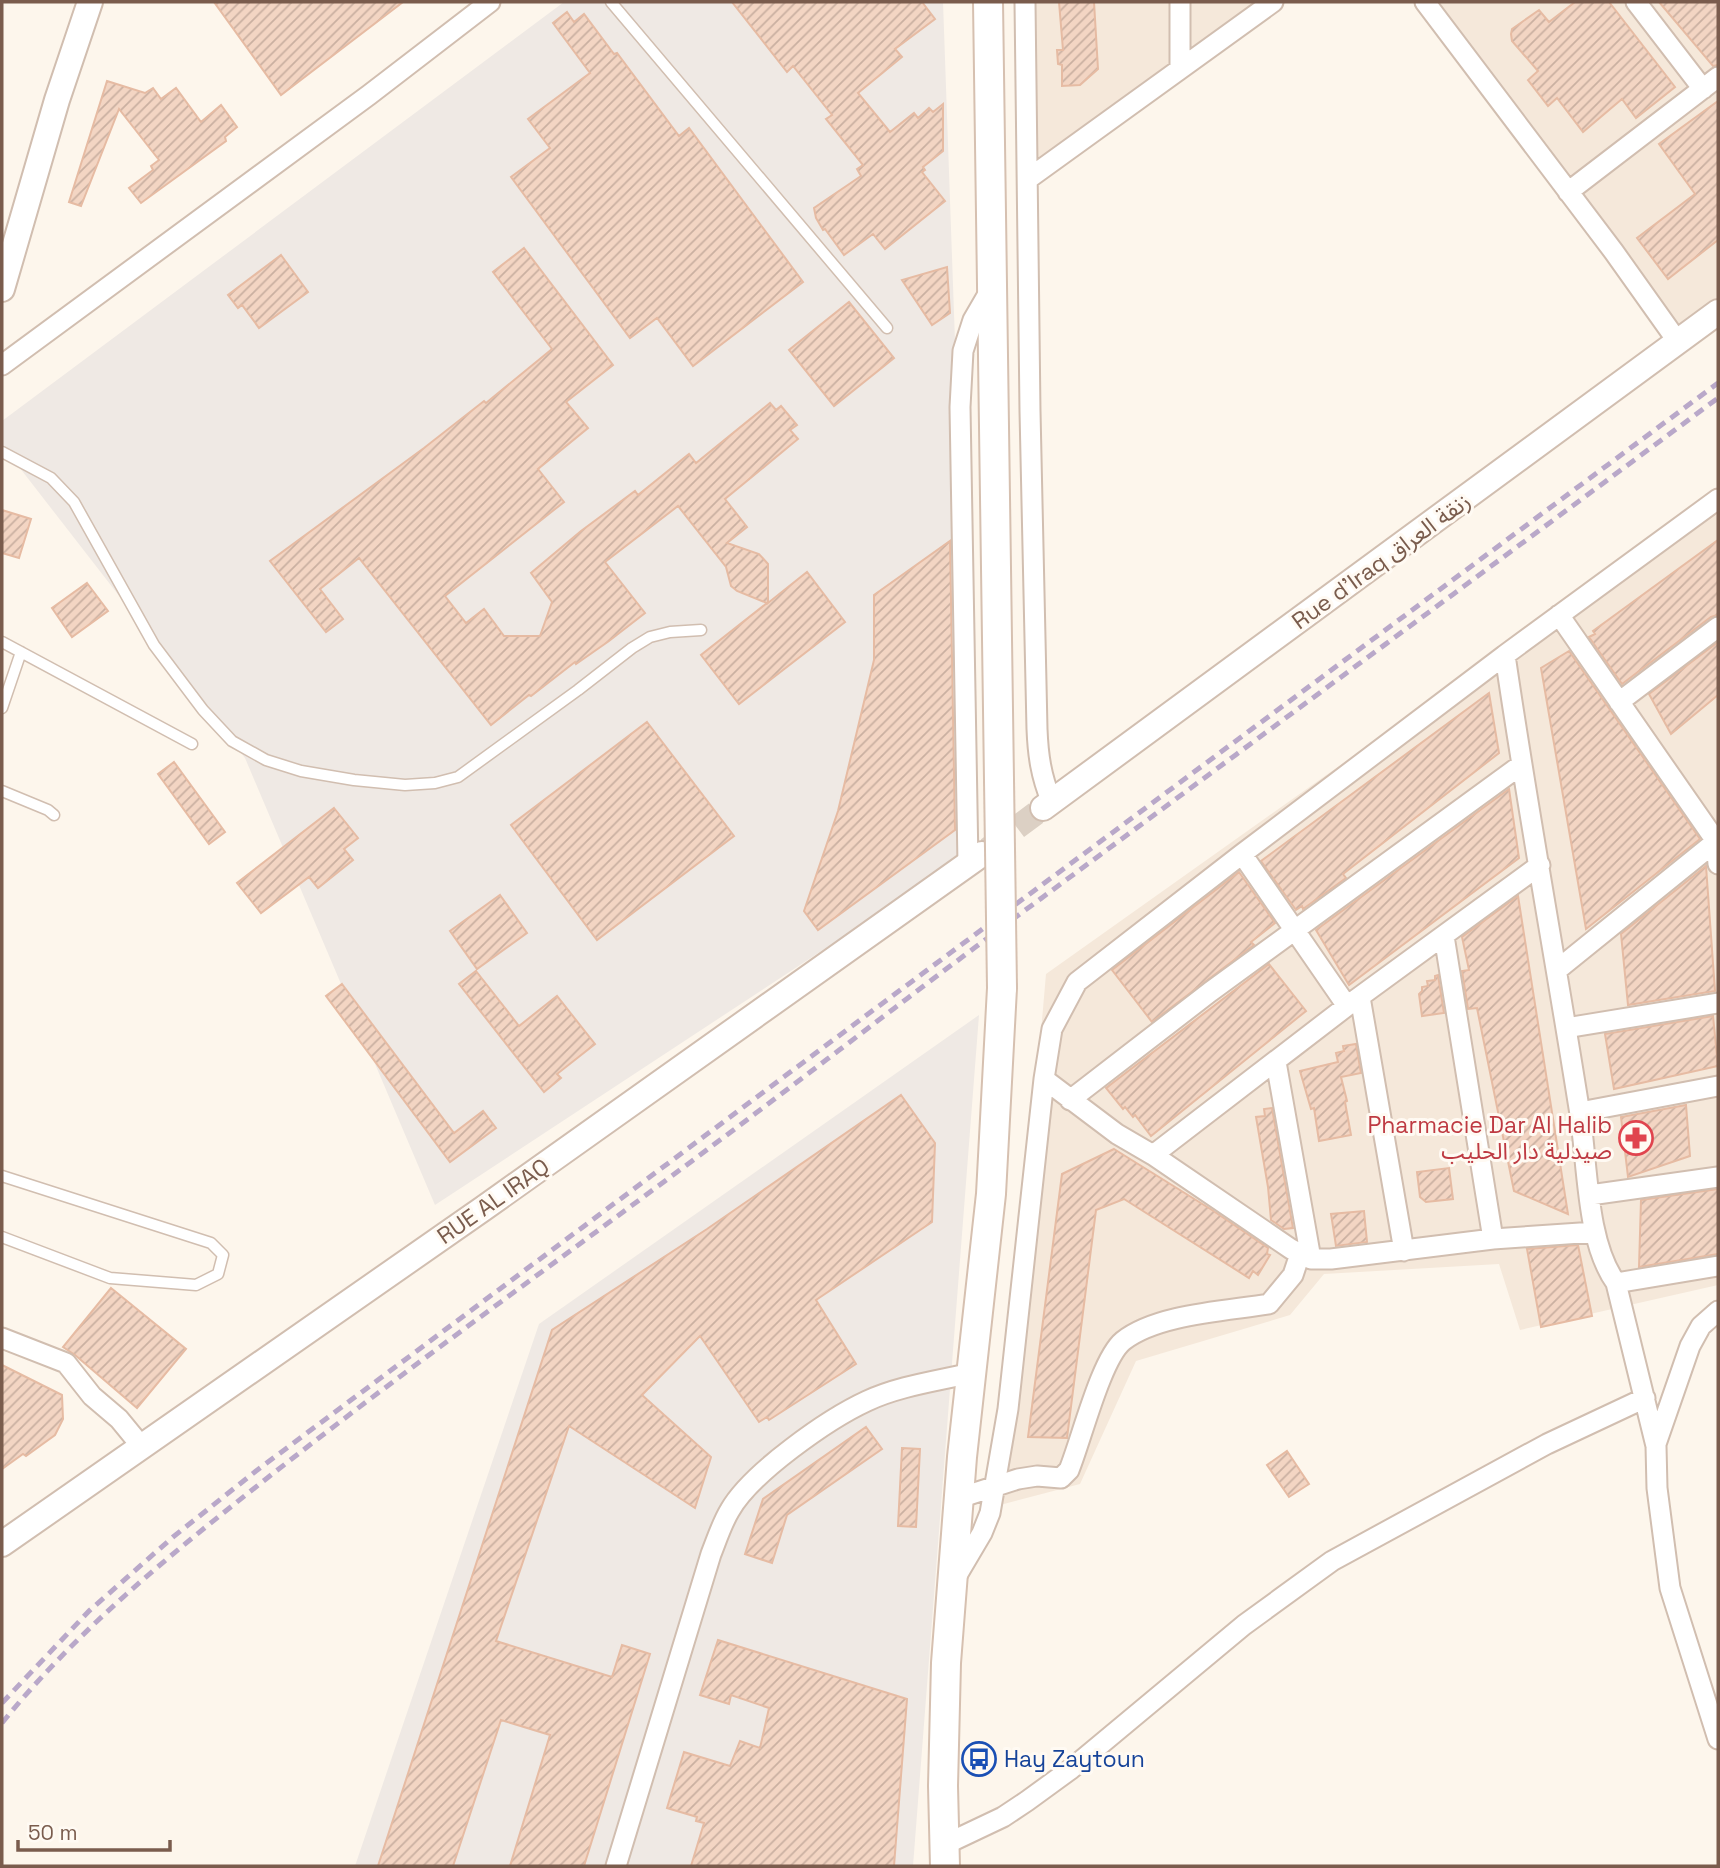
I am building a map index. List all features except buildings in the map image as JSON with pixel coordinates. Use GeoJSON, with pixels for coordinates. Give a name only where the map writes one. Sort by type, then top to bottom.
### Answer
{"type":"FeatureCollection","features":[{"type":"Feature","properties":{"kind":"main road"},"geometry":{"type":"LineString","coordinates":[[944,1856],[946,1676],[952,1583],[990,1194],[1002,988],[988,2]]}},
{"type":"Feature","properties":{"kind":"street"},"geometry":{"type":"LineString","coordinates":[[2,289],[57,100],[90,2]]}},
{"type":"Feature","properties":{"kind":"street"},"geometry":{"type":"LineString","coordinates":[[2,365],[369,95],[490,2]]}},
{"type":"Feature","properties":{"kind":"street"},"geometry":{"type":"LineString","coordinates":[[1025,2],[1038,758],[1047,804]]}},
{"type":"Feature","properties":{"kind":"street"},"geometry":{"type":"LineString","coordinates":[[1180,2],[1180,69]]}},
{"type":"Feature","properties":{"kind":"street"},"geometry":{"type":"LineString","coordinates":[[1028,179],[1273,2]]}},
{"type":"Feature","properties":{"kind":"street"},"geometry":{"type":"LineString","coordinates":[[1425,2],[1678,342]]}},
{"type":"Feature","properties":{"kind":"street"},"geometry":{"type":"LineString","coordinates":[[1568,192],[1710,83],[1636,2]]}},
{"type":"Feature","properties":{"kind":"street"},"geometry":{"type":"LineString","coordinates":[[975,859],[961,407],[963,351],[973,320],[990,289]]}},
{"type":"Feature","properties":{"kind":"street","name":"Rue d'Iraq زنقة العراق"},"geometry":{"type":"LineString","coordinates":[[1047,804],[1396,551],[1718,312]]}},
{"type":"Feature","properties":{"kind":"street"},"geometry":{"type":"LineString","coordinates":[[952,1583],[982,1533],[990,1513],[1008,1409],[1044,1079],[1052,1029],[1077,982],[1505,655],[1718,499]]}},
{"type":"Feature","properties":{"kind":"street"},"geometry":{"type":"LineString","coordinates":[[1559,615],[1717,840],[1718,863]]}},
{"type":"Feature","properties":{"kind":"street"},"geometry":{"type":"LineString","coordinates":[[1619,702],[1718,626]]}},
{"type":"Feature","properties":{"kind":"street"},"geometry":{"type":"LineString","coordinates":[[1505,655],[1580,1112],[1595,1232],[1604,1261],[1616,1283],[1656,1446],[1657,1488],[1670,1588],[1718,1739]]}},
{"type":"Feature","properties":{"kind":"street"},"geometry":{"type":"LineString","coordinates":[[1070,1100],[1295,929],[1521,765]]}},
{"type":"Feature","properties":{"kind":"street"},"geometry":{"type":"LineString","coordinates":[[1557,970],[1717,840]]}},
{"type":"Feature","properties":{"kind":"street"},"geometry":{"type":"LineString","coordinates":[[1242,854],[1295,929],[1354,1002],[1404,1251]]}},
{"type":"Feature","properties":{"kind":"street","name":"RUE AL IRAQ"},"geometry":{"type":"LineString","coordinates":[[2,1544],[495,1200],[975,859]]}},
{"type":"Feature","properties":{"kind":"street"},"geometry":{"type":"LineString","coordinates":[[1153,1155],[1540,865]]}},
{"type":"Feature","properties":{"kind":"street"},"geometry":{"type":"LineString","coordinates":[[1444,936],[1493,1239]]}},
{"type":"Feature","properties":{"kind":"street"},"geometry":{"type":"LineString","coordinates":[[1566,1028],[1718,1003]]}},
{"type":"Feature","properties":{"kind":"street"},"geometry":{"type":"LineString","coordinates":[[959,1499],[995,1485],[1037,1476],[1061,1478],[1069,1470],[1102,1378],[1122,1342],[1164,1321],[1269,1304],[1293,1275],[1306,1257],[1276,1062]]}},
{"type":"Feature","properties":{"kind":"street"},"geometry":{"type":"LineString","coordinates":[[1044,1079],[1117,1134],[1306,1257],[1404,1251],[1493,1239],[1595,1232]]}},
{"type":"Feature","properties":{"kind":"street"},"geometry":{"type":"LineString","coordinates":[[1580,1112],[1718,1086]]}},
{"type":"Feature","properties":{"kind":"street"},"geometry":{"type":"LineString","coordinates":[[1590,1195],[1718,1177]]}},
{"type":"Feature","properties":{"kind":"street"},"geometry":{"type":"LineString","coordinates":[[1616,1283],[1718,1266]]}},
{"type":"Feature","properties":{"kind":"street"},"geometry":{"type":"LineString","coordinates":[[1656,1446],[1690,1346],[1702,1326],[1718,1311]]}},
{"type":"Feature","properties":{"kind":"street"},"geometry":{"type":"LineString","coordinates":[[2,1338],[66,1363],[92,1396],[119,1419],[142,1447]]}},
{"type":"Feature","properties":{"kind":"street"},"geometry":{"type":"LineString","coordinates":[[616,1866],[711,1554],[730,1508],[753,1482],[778,1460],[868,1401],[914,1386],[971,1373]]}},
{"type":"Feature","properties":{"kind":"street"},"geometry":{"type":"LineString","coordinates":[[944,1856],[1071,1769],[1244,1625],[1332,1561],[1547,1444],[1645,1398]]}},
{"type":"Feature","properties":{"kind":"lane"},"geometry":{"type":"LineString","coordinates":[[611,2],[887,328]]}},
{"type":"Feature","properties":{"kind":"lane"},"geometry":{"type":"LineString","coordinates":[[2,453],[51,478],[74,502],[154,645],[203,710],[232,741],[266,760],[301,771],[405,785],[435,783],[458,777],[641,642],[670,632],[701,630]]}},
{"type":"Feature","properties":{"kind":"lane"},"geometry":{"type":"LineString","coordinates":[[2,642],[191,744]]}},
{"type":"Feature","properties":{"kind":"lane"},"geometry":{"type":"LineString","coordinates":[[2,708],[20,652]]}},
{"type":"Feature","properties":{"kind":"lane"},"geometry":{"type":"LineString","coordinates":[[2,791],[54,815]]}},
{"type":"Feature","properties":{"kind":"lane"},"geometry":{"type":"LineString","coordinates":[[2,1176],[211,1243],[222,1255],[218,1274],[196,1285],[110,1278],[2,1237]]}},
{"type":"Feature","properties":{"kind":"shaded area"},"geometry":{"type":"Polygon","coordinates":[[[564,2],[943,2],[957,398],[978,848],[435,1205],[245,758],[2,445],[2,421],[564,2]]]}},
{"type":"Feature","properties":{"kind":"shaded area"},"geometry":{"type":"Polygon","coordinates":[[[1029,2],[1265,2],[1030,173],[1029,2]]]}},
{"type":"Feature","properties":{"kind":"shaded area"},"geometry":{"type":"Polygon","coordinates":[[[1417,2],[1718,2],[1718,303],[1668,339],[1417,2]]]}},
{"type":"Feature","properties":{"kind":"shaded area"},"geometry":{"type":"Polygon","coordinates":[[[1718,497],[1718,1285],[1520,1330],[1499,1264],[1324,1274],[1290,1315],[1136,1361],[1080,1484],[1000,1505],[1046,974],[1718,497]]]}},
{"type":"Feature","properties":{"kind":"shaded area"},"geometry":{"type":"Polygon","coordinates":[[[979,1015],[913,1866],[355,1866],[539,1324],[979,1015]]]}},
{"type":"Feature","properties":{"kind":"tunnel"},"geometry":{"type":"LineString","coordinates":[[988,849],[1043,808]]}},
{"type":"Feature","properties":{"kind":"railway"},"geometry":{"type":"LineString","coordinates":[[2,1703],[89,1611],[173,1537],[256,1471],[1718,383]]}},
{"type":"Feature","properties":{"kind":"railway"},"geometry":{"type":"LineString","coordinates":[[2,1723],[62,1656],[127,1593],[313,1442],[1718,398]]}},
{"type":"Feature","properties":{"kind":"place","name":"Pharmacie Dar Al Halib صيدلية دار الحليب"},"geometry":{"type":"Point","coordinates":[1636,1138]}},
{"type":"Feature","properties":{"kind":"place","name":"Hay Zaytoun"},"geometry":{"type":"Point","coordinates":[979,1759]}}]}
